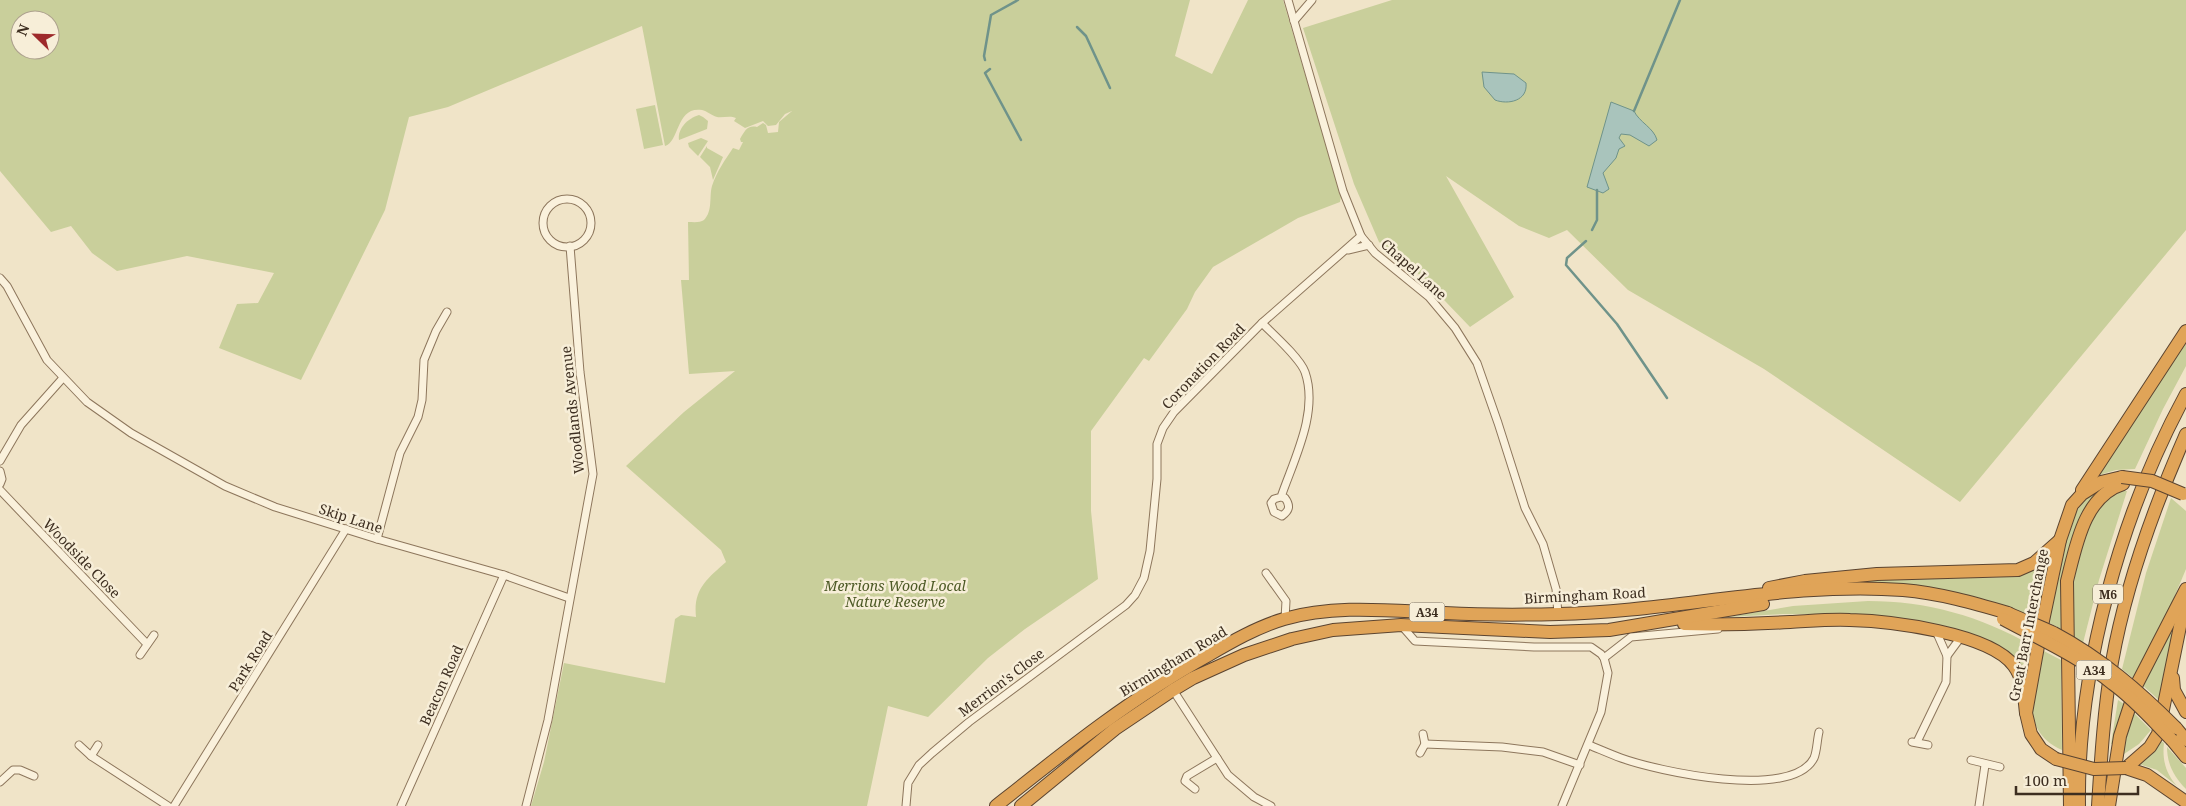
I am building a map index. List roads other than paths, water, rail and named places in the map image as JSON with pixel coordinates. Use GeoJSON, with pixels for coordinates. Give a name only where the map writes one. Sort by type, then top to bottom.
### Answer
{"type":"FeatureCollection","features":[{"type":"Feature","properties":{"kind":"highway"},"geometry":{"type":"LineString","coordinates":[[2072,505],[2186,331]]}},
{"type":"Feature","properties":{"kind":"highway","name":"M6"},"geometry":{"type":"LineString","coordinates":[[2079,806],[2078,771],[2084,719],[2098,634],[2112,580],[2132,515],[2150,468],[2186,394]]}},
{"type":"Feature","properties":{"kind":"highway","name":"M6"},"geometry":{"type":"LineString","coordinates":[[2098,806],[2104,721],[2112,662],[2122,616],[2134,569],[2156,506],[2186,434]]}},
{"type":"Feature","properties":{"kind":"highway"},"geometry":{"type":"LineString","coordinates":[[2070,806],[2067,581],[2073,556],[2092,507],[2102,494],[2123,480]]}},
{"type":"Feature","properties":{"kind":"highway","name":"Great Barr Interchange"},"geometry":{"type":"LineString","coordinates":[[2126,768],[2094,769],[2056,758],[2042,749],[2031,734],[2026,713],[2060,540],[2072,505],[2091,487],[2101,482],[2123,480],[2152,481],[2185,495]]}},
{"type":"Feature","properties":{"kind":"highway"},"geometry":{"type":"LineString","coordinates":[[1713,608],[1814,580],[1878,574],[2018,570],[2034,563],[2060,540]]}},
{"type":"Feature","properties":{"kind":"highway"},"geometry":{"type":"LineString","coordinates":[[2110,806],[2120,736],[2137,684],[2186,589]]}},
{"type":"Feature","properties":{"kind":"highway","name":"Birmingham Road"},"geometry":{"type":"LineString","coordinates":[[996,806],[1112,716],[1162,681],[1238,638],[1285,619],[1344,610],[1492,615],[1558,614],[1749,606],[1850,596],[1892,596],[1935,601],[2005,616],[2085,664],[2113,684],[2174,734],[2186,740]]}},
{"type":"Feature","properties":{"kind":"highway"},"geometry":{"type":"LineString","coordinates":[[2126,768],[2150,747],[2158,734],[2186,597]]}},
{"type":"Feature","properties":{"kind":"highway","name":"Birmingham Road"},"geometry":{"type":"LineString","coordinates":[[1021,806],[1115,729],[1173,690],[1193,678],[1244,655],[1292,639],[1333,630],[1401,625],[1550,632],[1608,630],[1653,624],[1713,608]]}},
{"type":"Feature","properties":{"kind":"highway"},"geometry":{"type":"LineString","coordinates":[[1713,608],[1734,625]]}},
{"type":"Feature","properties":{"kind":"highway"},"geometry":{"type":"LineString","coordinates":[[1298,616],[1333,616],[1346,619],[1354,628]]}},
{"type":"Feature","properties":{"kind":"highway"},"geometry":{"type":"LineString","coordinates":[[1285,619],[1288,631],[1317,628],[1333,630]]}},
{"type":"Feature","properties":{"kind":"highway"},"geometry":{"type":"LineString","coordinates":[[1653,624],[1734,625],[1849,620],[1888,623],[1936,631],[1961,637],[2001,653],[2014,665],[2023,688],[2026,713]]}},
{"type":"Feature","properties":{"kind":"highway"},"geometry":{"type":"LineString","coordinates":[[2172,667],[2174,690],[2186,712]]}},
{"type":"Feature","properties":{"kind":"highway","name":"Birmingham Road"},"geometry":{"type":"LineString","coordinates":[[2174,734],[2186,757]]}},
{"type":"Feature","properties":{"kind":"highway"},"geometry":{"type":"LineString","coordinates":[[2126,768],[2147,775],[2186,802]]}},
{"type":"Feature","properties":{"kind":"street","name":"Chapel Lane"},"geometry":{"type":"LineString","coordinates":[[1288,0],[1343,191],[1362,236],[1376,253],[1429,297],[1455,328],[1477,363],[1525,508],[1543,544],[1556,589],[1558,614]]}},
{"type":"Feature","properties":{"kind":"street"},"geometry":{"type":"LineString","coordinates":[[1294,21],[1312,0]]}},
{"type":"Feature","properties":{"kind":"street"},"geometry":{"type":"LineString","coordinates":[[560,200],[575,200],[582,204],[590,216],[591,225],[589,233],[584,240],[570,246],[562,246],[549,239],[543,224],[547,209],[560,200]]}},
{"type":"Feature","properties":{"kind":"street","name":"Coronation Road"},"geometry":{"type":"LineString","coordinates":[[1135,594],[1144,578],[1150,551],[1157,479],[1157,444],[1163,428],[1174,412],[1262,323],[1362,236]]}},
{"type":"Feature","properties":{"kind":"street","name":"Coronation Road"},"geometry":{"type":"LineString","coordinates":[[1346,251],[1369,245]]}},
{"type":"Feature","properties":{"kind":"street","name":"Woodlands Avenue"},"geometry":{"type":"LineString","coordinates":[[569,598],[593,474],[580,372],[570,246]]}},
{"type":"Feature","properties":{"kind":"street","name":"Skip Lane"},"geometry":{"type":"LineString","coordinates":[[0,278],[7,286],[47,360],[62,379],[87,402],[131,433],[225,486],[275,506],[377,539],[504,575],[569,598]]}},
{"type":"Feature","properties":{"kind":"street"},"geometry":{"type":"LineString","coordinates":[[377,539],[400,453],[418,417],[422,400],[424,360],[436,331],[446,322],[447,312]]}},
{"type":"Feature","properties":{"kind":"street"},"geometry":{"type":"LineString","coordinates":[[1262,323],[1290,352],[1304,371],[1309,399],[1305,430],[1281,497]]}},
{"type":"Feature","properties":{"kind":"street"},"geometry":{"type":"LineString","coordinates":[[0,461],[21,425],[62,379]]}},
{"type":"Feature","properties":{"kind":"street"},"geometry":{"type":"LineString","coordinates":[[0,471],[2,478],[0,484]]}},
{"type":"Feature","properties":{"kind":"street","name":"Woodside Close"},"geometry":{"type":"LineString","coordinates":[[0,490],[147,644]]}},
{"type":"Feature","properties":{"kind":"street","name":"Park Road"},"geometry":{"type":"LineString","coordinates":[[174,806],[346,529]]}},
{"type":"Feature","properties":{"kind":"street"},"geometry":{"type":"LineString","coordinates":[[1266,573],[1286,601],[1285,619]]}},
{"type":"Feature","properties":{"kind":"street","name":"Beacon Road"},"geometry":{"type":"LineString","coordinates":[[401,806],[504,575]]}},
{"type":"Feature","properties":{"kind":"street","name":"Merrion's Close"},"geometry":{"type":"LineString","coordinates":[[906,806],[908,783],[919,765],[969,722],[1126,605],[1135,594]]}},
{"type":"Feature","properties":{"kind":"street"},"geometry":{"type":"LineString","coordinates":[[526,806],[548,720],[569,598]]}},
{"type":"Feature","properties":{"kind":"street"},"geometry":{"type":"LineString","coordinates":[[1401,625],[1415,641],[1591,648],[1604,658],[1608,673],[1601,712],[1589,745],[1562,806]]}},
{"type":"Feature","properties":{"kind":"street"},"geometry":{"type":"LineString","coordinates":[[1604,658],[1631,637],[1710,631],[1734,625]]}},
{"type":"Feature","properties":{"kind":"street"},"geometry":{"type":"LineString","coordinates":[[1928,745],[1915,742],[1946,684],[1947,656],[1936,631]]}},
{"type":"Feature","properties":{"kind":"street"},"geometry":{"type":"LineString","coordinates":[[140,655],[154,635]]}},
{"type":"Feature","properties":{"kind":"street"},"geometry":{"type":"LineString","coordinates":[[1947,656],[1961,637]]}},
{"type":"Feature","properties":{"kind":"street"},"geometry":{"type":"LineString","coordinates":[[1173,690],[1228,775],[1240,786],[1271,806]]}},
{"type":"Feature","properties":{"kind":"street"},"geometry":{"type":"LineString","coordinates":[[1589,745],[1622,758],[1662,769],[1708,777],[1760,782],[1778,780],[1799,773],[1814,759],[1819,732]]}},
{"type":"Feature","properties":{"kind":"street"},"geometry":{"type":"LineString","coordinates":[[1420,753],[1425,744],[1423,734]]}},
{"type":"Feature","properties":{"kind":"street"},"geometry":{"type":"LineString","coordinates":[[1425,744],[1502,747],[1543,752],[1580,765]]}},
{"type":"Feature","properties":{"kind":"street"},"geometry":{"type":"LineString","coordinates":[[79,745],[91,756],[168,806]]}},
{"type":"Feature","properties":{"kind":"street"},"geometry":{"type":"LineString","coordinates":[[91,756],[98,745]]}},
{"type":"Feature","properties":{"kind":"street"},"geometry":{"type":"LineString","coordinates":[[1195,789],[1185,781],[1187,776],[1217,758]]}},
{"type":"Feature","properties":{"kind":"street"},"geometry":{"type":"LineString","coordinates":[[1970,760],[2000,767]]}},
{"type":"Feature","properties":{"kind":"street"},"geometry":{"type":"LineString","coordinates":[[1979,806],[1985,765]]}},
{"type":"Feature","properties":{"kind":"street"},"geometry":{"type":"LineString","coordinates":[[0,782],[14,770],[20,770],[34,776]]}},
{"type":"Feature","properties":{"kind":"water"},"geometry":{"type":"Polygon","coordinates":[[[1482,72],[1514,74],[1526,83],[1524,94],[1511,102],[1495,100],[1484,87],[1482,72]]]}},
{"type":"Feature","properties":{"kind":"water"},"geometry":{"type":"Polygon","coordinates":[[[1611,102],[1634,111],[1653,132],[1657,140],[1649,146],[1630,135],[1621,134],[1619,138],[1625,146],[1619,149],[1616,158],[1603,173],[1609,189],[1603,193],[1587,187],[1611,102]]]}},
{"type":"Feature","properties":{"kind":"waterway"},"geometry":{"type":"LineString","coordinates":[[985,60],[984,56],[991,15],[1018,0]]}},
{"type":"Feature","properties":{"kind":"waterway"},"geometry":{"type":"LineString","coordinates":[[1634,111],[1680,0]]}},
{"type":"Feature","properties":{"kind":"waterway"},"geometry":{"type":"LineString","coordinates":[[1077,27],[1086,36],[1110,88]]}},
{"type":"Feature","properties":{"kind":"waterway"},"geometry":{"type":"LineString","coordinates":[[990,69],[985,73],[1021,140]]}},
{"type":"Feature","properties":{"kind":"waterway"},"geometry":{"type":"LineString","coordinates":[[1592,230],[1597,220],[1597,190]]}},
{"type":"Feature","properties":{"kind":"waterway"},"geometry":{"type":"LineString","coordinates":[[1586,241],[1567,258],[1566,265],[1617,324],[1667,398]]}},
{"type":"Feature","properties":{"kind":"park label","name":"Merrions Wood Local Nature Reserve"},"geometry":{"type":"Point","coordinates":[895,594]}}]}
